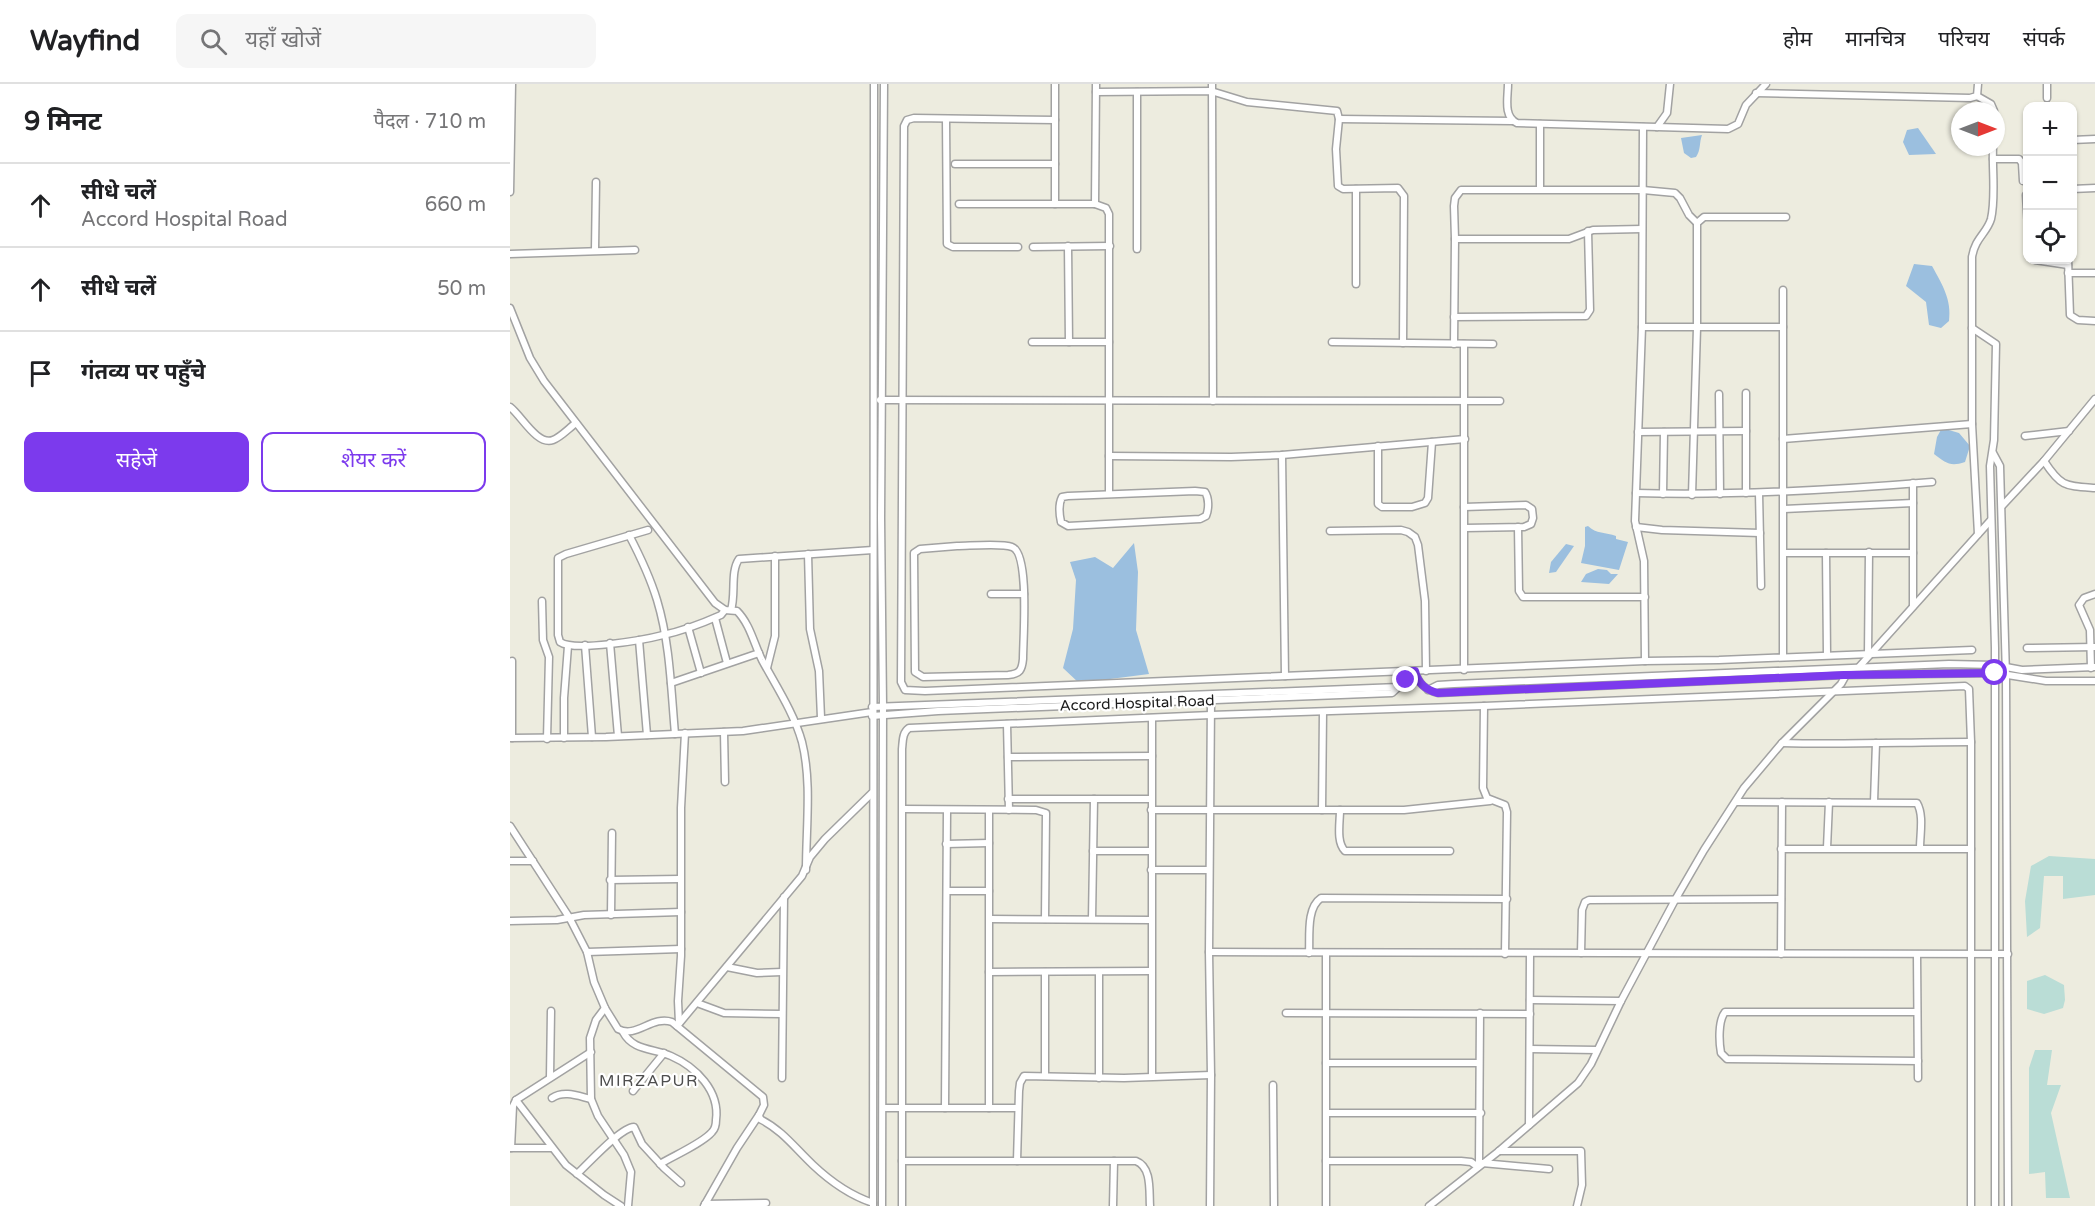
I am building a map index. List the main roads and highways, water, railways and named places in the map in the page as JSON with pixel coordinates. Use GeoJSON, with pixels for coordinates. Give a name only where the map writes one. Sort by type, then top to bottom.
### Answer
{"type":"FeatureCollection","features":[{"type":"Feature","properties":{"kind":"district","name":"MIRZAPUR"},"geometry":{"type":"Point","coordinates":[649,1081]}}]}
